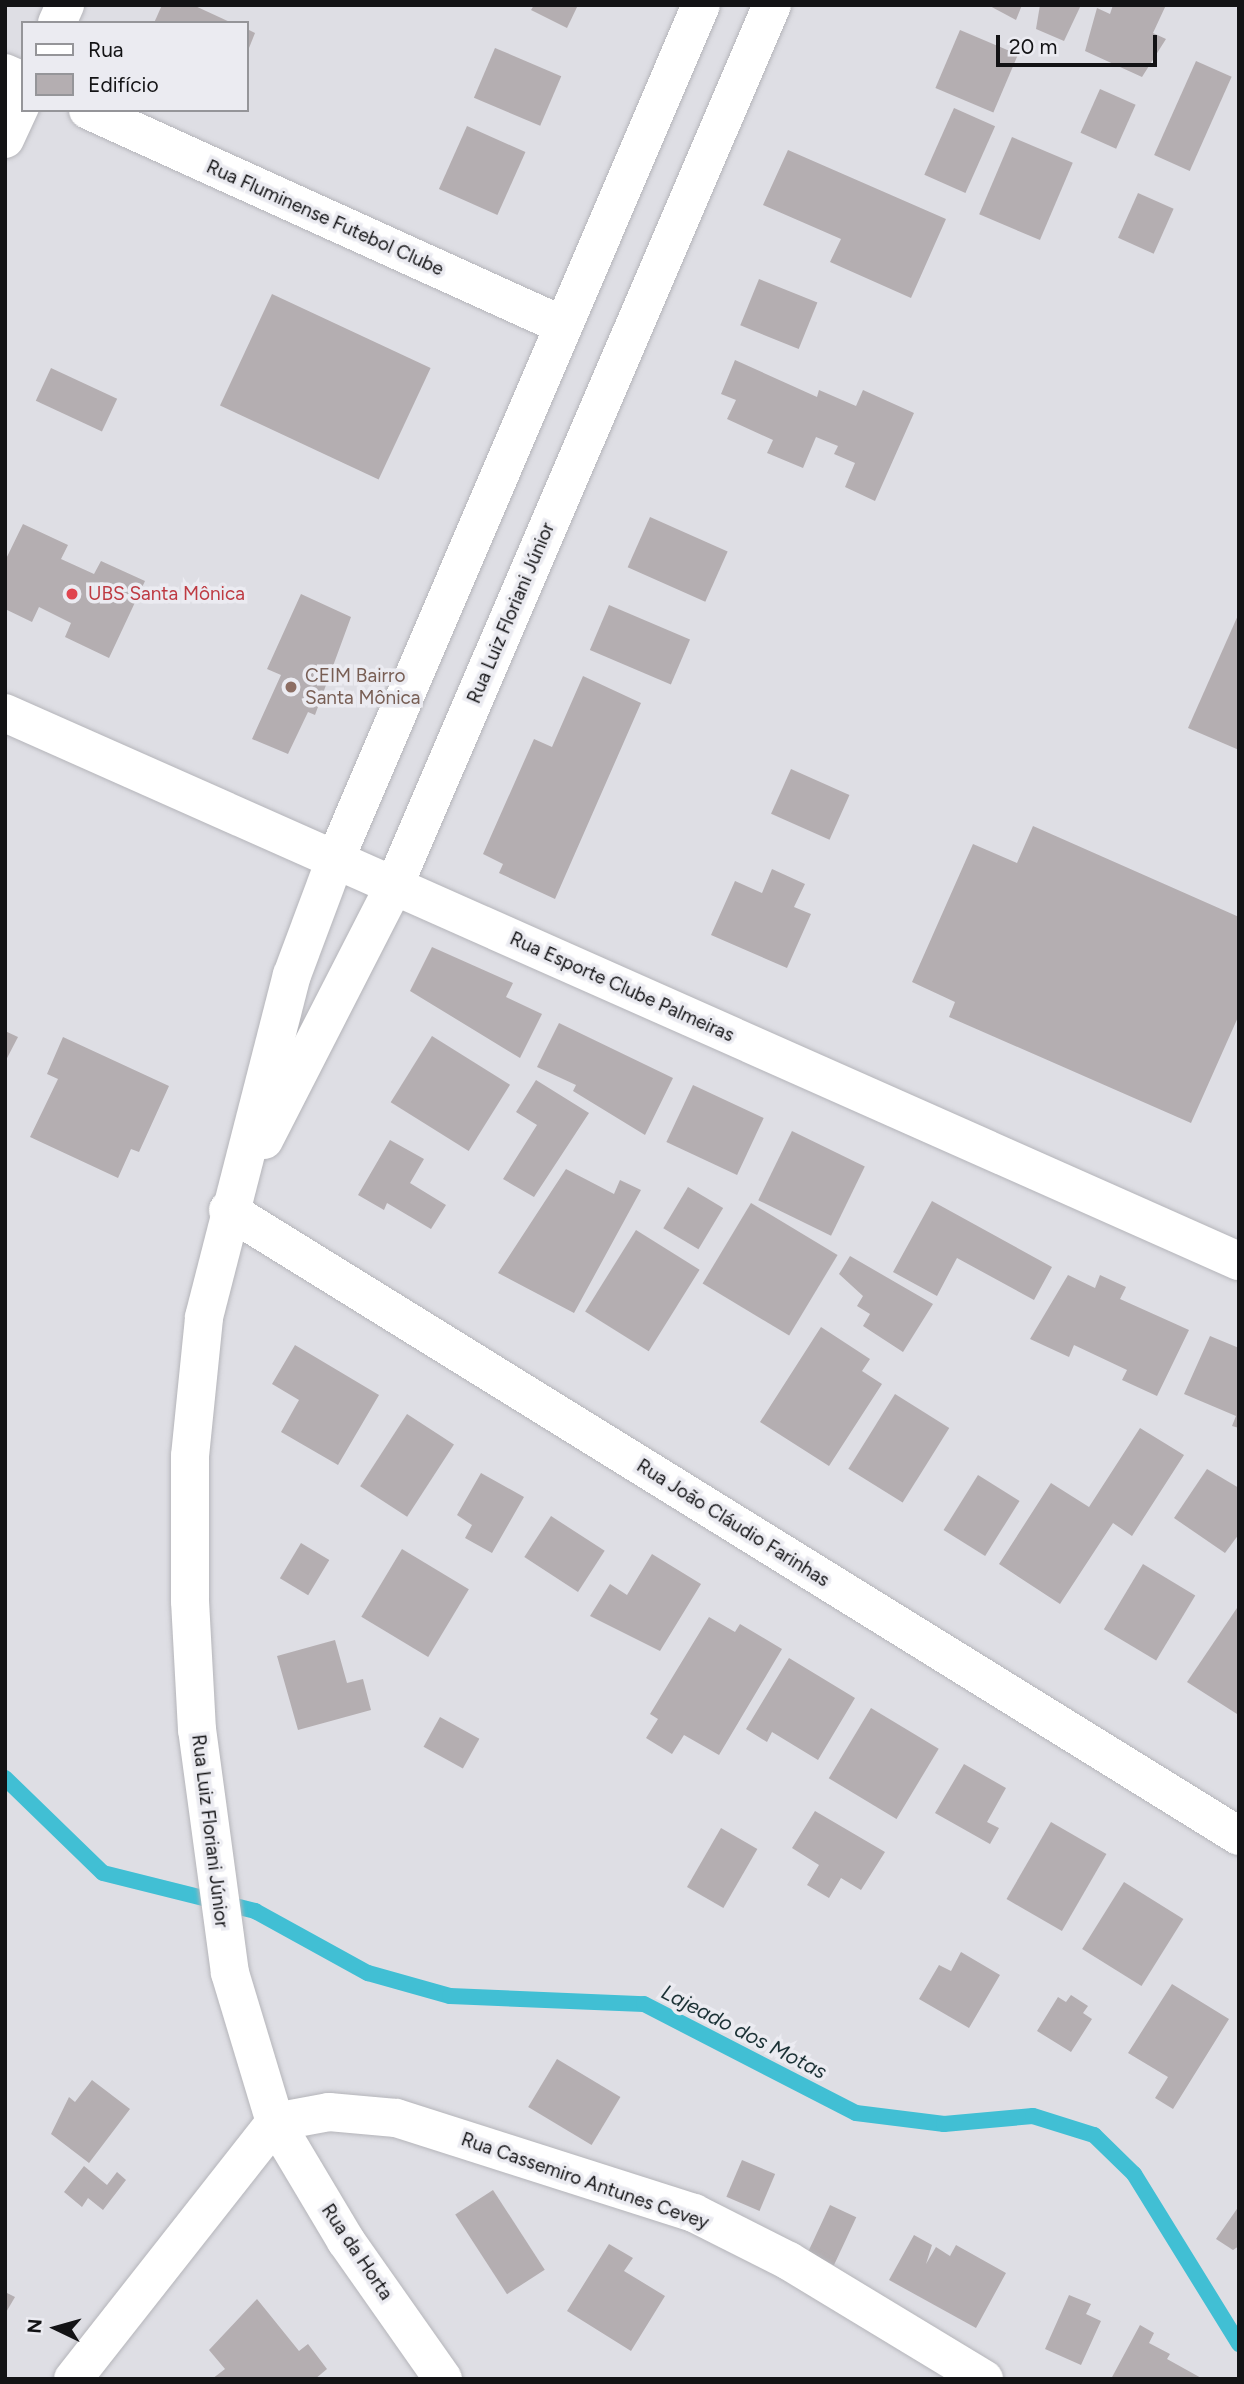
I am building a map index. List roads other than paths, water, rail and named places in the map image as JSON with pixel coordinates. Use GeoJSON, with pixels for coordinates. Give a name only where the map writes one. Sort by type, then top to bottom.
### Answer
{"type":"FeatureCollection","features":[{"type":"Feature","properties":{"kind":"street"},"geometry":{"type":"LineString","coordinates":[[58,21],[65,5]]}},
{"type":"Feature","properties":{"kind":"street","name":"Rua Luiz Floriani Júnior"},"geometry":{"type":"LineString","coordinates":[[275,2122],[230,1973],[214,1877],[197,1730],[190,1456],[204,1317],[228,1210],[292,975],[334,860],[701,5]]}},
{"type":"Feature","properties":{"kind":"street","name":"Rua Luiz Floriani Júnior"},"geometry":{"type":"LineString","coordinates":[[228,1210],[394,886],[772,5]]}},
{"type":"Feature","properties":{"kind":"street"},"geometry":{"type":"LineString","coordinates":[[5,73],[21,80]]}},
{"type":"Feature","properties":{"kind":"street"},"geometry":{"type":"LineString","coordinates":[[5,139],[21,104]]}},
{"type":"Feature","properties":{"kind":"street","name":"Rua Fluminense Futebol Clube"},"geometry":{"type":"LineString","coordinates":[[92,112],[562,325]]}},
{"type":"Feature","properties":{"kind":"street","name":"Rua Esporte Clube Palmeiras"},"geometry":{"type":"LineString","coordinates":[[5,713],[1239,1261]]}},
{"type":"Feature","properties":{"kind":"street","name":"Rua João Cláudio Farinhas"},"geometry":{"type":"LineString","coordinates":[[228,1210],[1239,1836]]}},
{"type":"Feature","properties":{"kind":"street","name":"Rua Cassemiro Antunes Cevey"},"geometry":{"type":"LineString","coordinates":[[275,2122],[329,2112],[396,2118],[694,2213],[789,2261],[984,2379]]}},
{"type":"Feature","properties":{"kind":"street"},"geometry":{"type":"LineString","coordinates":[[73,2379],[275,2122]]}},
{"type":"Feature","properties":{"kind":"street","name":"Rua da Horta"},"geometry":{"type":"LineString","coordinates":[[275,2122],[346,2241],[443,2379]]}},
{"type":"Feature","properties":{"kind":"waterway","name":"Lajeado dos Motas"},"geometry":{"type":"LineString","coordinates":[[5,1778],[103,1873],[255,1911],[368,1973],[450,1996],[644,2004],[856,2113],[944,2124],[1033,2116],[1094,2135],[1134,2174],[1239,2344]]}},
{"type":"Feature","properties":{"kind":"place","name":"UBS Santa Mônica"},"geometry":{"type":"Point","coordinates":[72,594]}},
{"type":"Feature","properties":{"kind":"place","name":"CEIM Bairro Santa Mônica"},"geometry":{"type":"Point","coordinates":[291,687]}}]}
